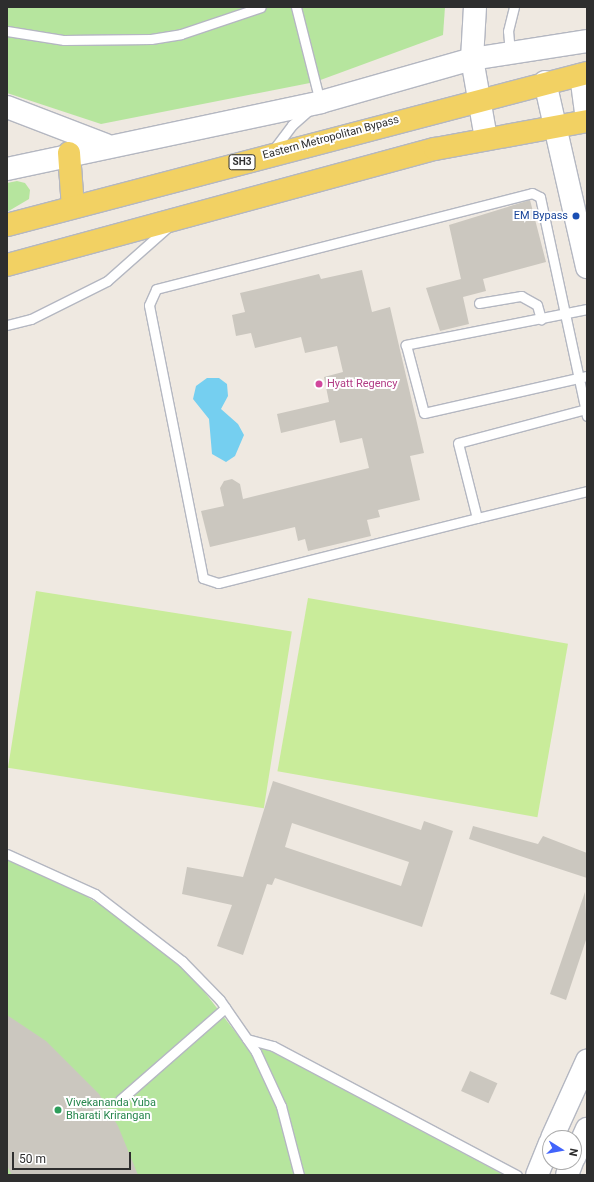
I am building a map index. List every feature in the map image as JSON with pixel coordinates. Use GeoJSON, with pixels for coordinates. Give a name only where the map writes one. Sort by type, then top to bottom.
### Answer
{"type":"FeatureCollection","features":[{"type":"Feature","properties":{"kind":"main road","name":"Eastern Metropolitan Bypass"},"geometry":{"type":"LineString","coordinates":[[7,225],[477,99],[584,74]]}},
{"type":"Feature","properties":{"kind":"main road"},"geometry":{"type":"LineString","coordinates":[[7,265],[486,138],[587,120]]}},
{"type":"Feature","properties":{"kind":"main road"},"geometry":{"type":"LineString","coordinates":[[69,153],[73,207]]}},
{"type":"Feature","properties":{"kind":"street"},"geometry":{"type":"LineString","coordinates":[[475,7],[472,59],[477,99],[486,138]]}},
{"type":"Feature","properties":{"kind":"street"},"geometry":{"type":"LineString","coordinates":[[7,168],[106,145],[321,102],[472,59],[587,41]]}},
{"type":"Feature","properties":{"kind":"street"},"geometry":{"type":"LineString","coordinates":[[584,74],[587,120]]}},
{"type":"Feature","properties":{"kind":"street"},"geometry":{"type":"LineString","coordinates":[[545,82],[587,267]]}},
{"type":"Feature","properties":{"kind":"street"},"geometry":{"type":"LineString","coordinates":[[7,106],[106,145]]}},
{"type":"Feature","properties":{"kind":"street"},"geometry":{"type":"LineString","coordinates":[[556,1130],[587,1061]]}},
{"type":"Feature","properties":{"kind":"street"},"geometry":{"type":"LineString","coordinates":[[582,1140],[587,1129]]}},
{"type":"Feature","properties":{"kind":"street"},"geometry":{"type":"LineString","coordinates":[[537,1175],[542,1163]]}},
{"type":"Feature","properties":{"kind":"lane"},"geometry":{"type":"LineString","coordinates":[[7,31],[64,40],[151,39],[180,34],[261,7]]}},
{"type":"Feature","properties":{"kind":"lane"},"geometry":{"type":"LineString","coordinates":[[270,154],[292,124],[321,102],[296,7]]}},
{"type":"Feature","properties":{"kind":"lane"},"geometry":{"type":"LineString","coordinates":[[510,54],[508,31],[514,7]]}},
{"type":"Feature","properties":{"kind":"lane"},"geometry":{"type":"LineString","coordinates":[[477,518],[458,443],[586,412],[583,377],[565,313],[540,197],[532,194],[156,289],[149,305],[203,578],[218,583],[477,518],[587,490]]}},
{"type":"Feature","properties":{"kind":"lane"},"geometry":{"type":"LineString","coordinates":[[7,325],[31,319],[107,281],[177,219]]}},
{"type":"Feature","properties":{"kind":"lane"},"geometry":{"type":"LineString","coordinates":[[479,303],[521,296],[537,305],[541,319]]}},
{"type":"Feature","properties":{"kind":"lane"},"geometry":{"type":"LineString","coordinates":[[583,377],[424,414],[406,344],[587,309]]}},
{"type":"Feature","properties":{"kind":"lane"},"geometry":{"type":"LineString","coordinates":[[7,854],[95,894],[138,924],[182,961],[225,1008],[247,1039],[282,1106],[299,1175]]}},
{"type":"Feature","properties":{"kind":"lane"},"geometry":{"type":"LineString","coordinates":[[120,1100],[225,1008]]}},
{"type":"Feature","properties":{"kind":"lane"},"geometry":{"type":"LineString","coordinates":[[247,1039],[273,1046],[517,1175]]}},
{"type":"Feature","properties":{"kind":"green space"},"geometry":{"type":"Polygon","coordinates":[[[7,7],[445,7],[443,35],[315,82],[101,124],[7,93],[7,7]]]}},
{"type":"Feature","properties":{"kind":"green space"},"geometry":{"type":"Polygon","coordinates":[[[17,181],[25,183],[30,190],[29,199],[7,212],[7,183],[17,181]]]}},
{"type":"Feature","properties":{"kind":"green space"},"geometry":{"type":"Polygon","coordinates":[[[36,591],[292,632],[264,808],[8,768],[36,591]]]}},
{"type":"Feature","properties":{"kind":"green space"},"geometry":{"type":"Polygon","coordinates":[[[308,598],[568,644],[537,817],[277,771],[308,598]]]}},
{"type":"Feature","properties":{"kind":"green space"},"geometry":{"type":"Polygon","coordinates":[[[7,858],[61,881],[122,918],[193,977],[247,1047],[263,1047],[504,1175],[7,1175],[7,858]]]}},
{"type":"Feature","properties":{"kind":"water"},"geometry":{"type":"Polygon","coordinates":[[[207,378],[219,378],[227,384],[228,396],[221,409],[238,424],[244,435],[235,456],[226,462],[212,454],[209,419],[193,399],[196,386],[207,378]]]}},
{"type":"Feature","properties":{"kind":"building"},"geometry":{"type":"Polygon","coordinates":[[[530,200],[546,262],[483,279],[486,291],[463,297],[469,324],[440,331],[426,288],[461,279],[449,225],[530,200]]]}},
{"type":"Feature","properties":{"kind":"building"},"geometry":{"type":"Polygon","coordinates":[[[362,270],[372,312],[390,307],[424,453],[410,456],[420,500],[378,510],[380,517],[367,520],[371,536],[308,551],[305,539],[298,541],[295,527],[210,547],[201,511],[224,506],[220,488],[224,481],[232,479],[240,484],[243,499],[369,468],[362,438],[340,443],[335,420],[281,433],[277,414],[329,402],[324,377],[343,372],[337,346],[305,353],[301,337],[255,348],[251,333],[236,336],[232,315],[245,312],[240,293],[319,274],[321,279],[362,270]]]}},
{"type":"Feature","properties":{"kind":"building"},"geometry":{"type":"Polygon","coordinates":[[[273,781],[421,830],[424,821],[453,831],[422,927],[275,878],[272,885],[267,884],[243,955],[217,946],[232,905],[182,894],[187,867],[243,877],[273,781]],[[292,823],[285,847],[401,886],[409,862],[292,823]]]}},
{"type":"Feature","properties":{"kind":"building"},"geometry":{"type":"Polygon","coordinates":[[[473,826],[538,844],[543,836],[587,853],[587,878],[469,839],[473,826]]]}},
{"type":"Feature","properties":{"kind":"building"},"geometry":{"type":"Polygon","coordinates":[[[585,892],[587,937],[566,1000],[550,994],[585,892]]]}},
{"type":"Feature","properties":{"kind":"building","name":"Vivekananda Yuba Bharati Krirangan"},"geometry":{"type":"Polygon","coordinates":[[[7,1015],[46,1041],[99,1094],[118,1126],[138,1175],[12,1175],[7,1166],[7,1015]]]}},
{"type":"Feature","properties":{"kind":"building"},"geometry":{"type":"Polygon","coordinates":[[[470,1071],[497,1083],[488,1103],[461,1091],[470,1071]]]}},
{"type":"Feature","properties":{"kind":"place","name":"EM Bypass"},"geometry":{"type":"Point","coordinates":[576,216]}},
{"type":"Feature","properties":{"kind":"place","name":"Hyatt Regency"},"geometry":{"type":"Point","coordinates":[319,384]}},
{"type":"Feature","properties":{"kind":"place","name":"Vivekananda Yuba Bharati Krirangan"},"geometry":{"type":"Point","coordinates":[58,1110]}}]}
